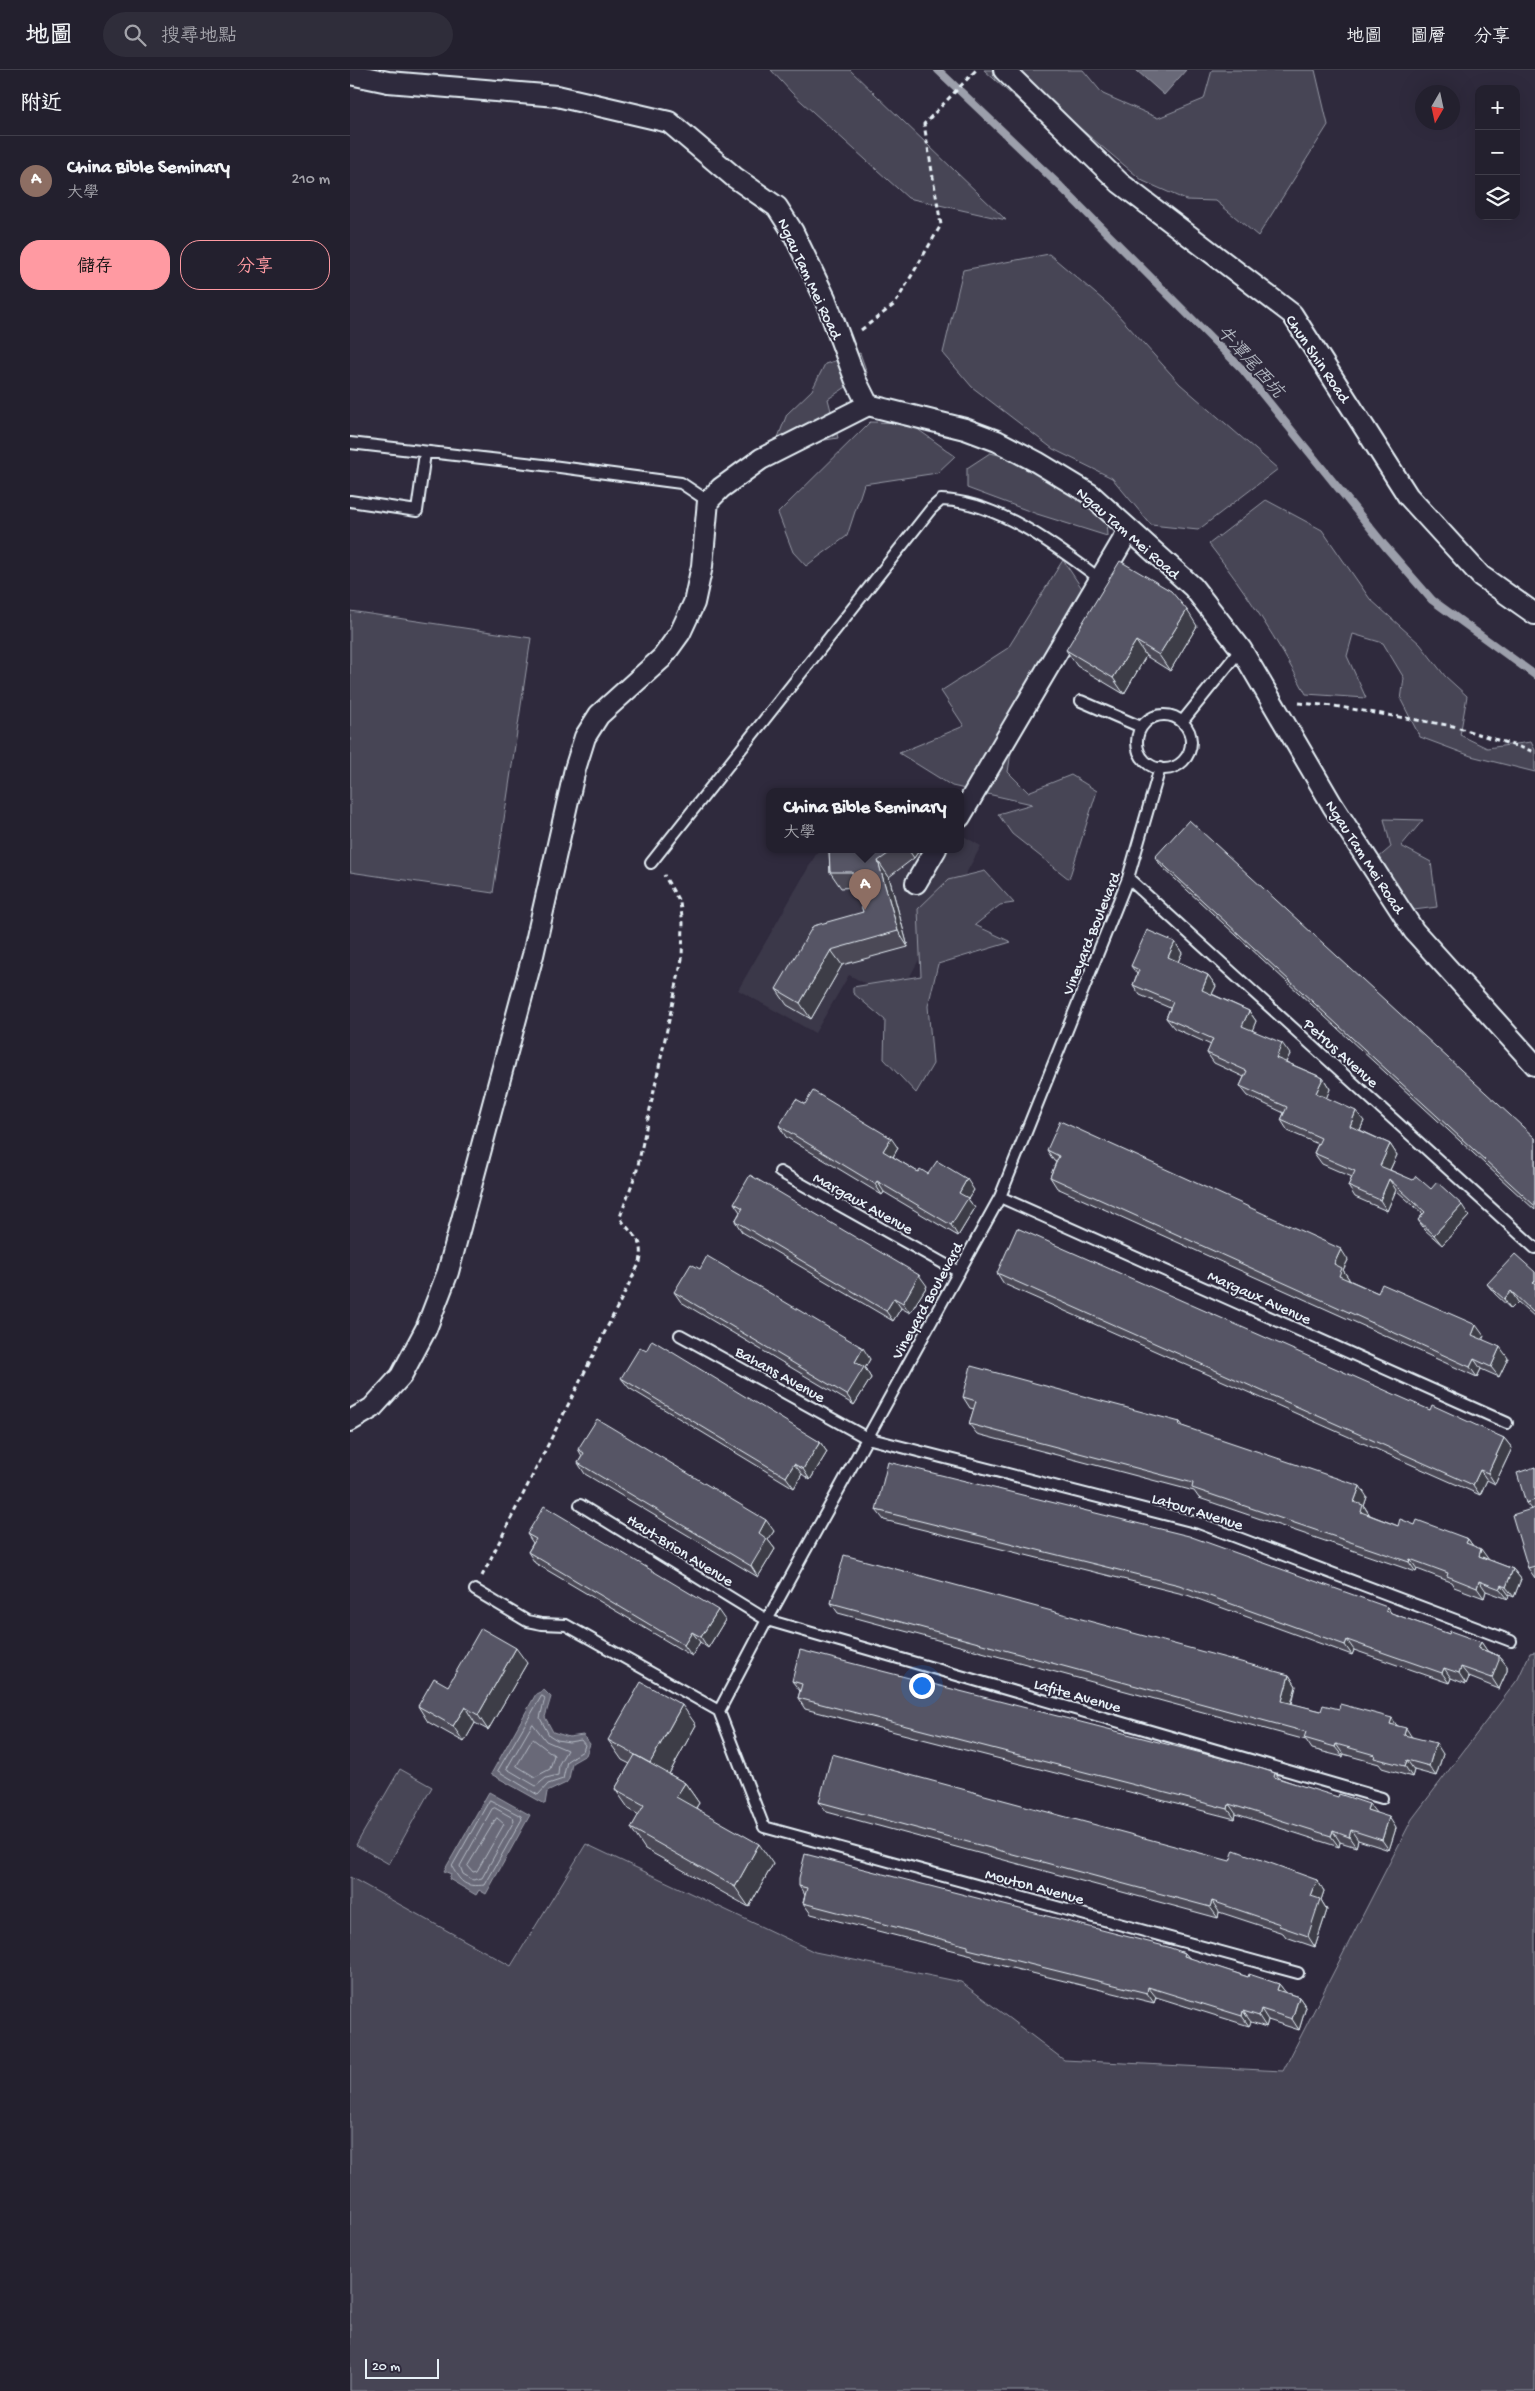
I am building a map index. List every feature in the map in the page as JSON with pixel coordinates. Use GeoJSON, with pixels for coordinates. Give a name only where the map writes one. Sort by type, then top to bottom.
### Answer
{"type":"FeatureCollection","features":[{"type":"Feature","properties":{"kind":"street","name":"Chun Shin Road"},"geometry":{"type":"LineString","coordinates":[[1004,70],[1120,183],[1292,314],[1408,496],[1481,576],[1535,614]]}},
{"type":"Feature","properties":{"kind":"street","name":"Ngau Tam Mei Road"},"geometry":{"type":"LineString","coordinates":[[350,74],[388,82],[557,96],[669,122],[734,177],[777,207],[797,240],[825,298],[856,381],[868,405],[965,429],[997,442],[1090,494],[1193,587],[1241,649],[1333,806],[1414,931],[1535,1065]]}},
{"type":"Feature","properties":{"kind":"street"},"geometry":{"type":"LineString","coordinates":[[350,1421],[372,1408],[401,1376],[426,1329],[448,1272],[533,956],[575,769],[585,737],[599,715],[662,658],[680,633],[694,603],[702,566],[708,501],[721,488],[761,459],[868,405]]}},
{"type":"Feature","properties":{"kind":"street"},"geometry":{"type":"LineString","coordinates":[[964,810],[1129,530]]}},
{"type":"Feature","properties":{"kind":"street"},"geometry":{"type":"LineString","coordinates":[[916,883],[934,853]]}},
{"type":"Feature","properties":{"kind":"lane"},"geometry":{"type":"LineString","coordinates":[[350,443],[681,483],[708,501]]}},
{"type":"Feature","properties":{"kind":"lane"},"geometry":{"type":"LineString","coordinates":[[350,501],[417,511],[425,453]]}},
{"type":"Feature","properties":{"kind":"lane"},"geometry":{"type":"LineString","coordinates":[[653,861],[931,509],[941,500],[956,500],[1000,515],[1056,546],[1100,578]]}},
{"type":"Feature","properties":{"kind":"lane"},"geometry":{"type":"LineString","coordinates":[[1182,722],[1241,649]]}},
{"type":"Feature","properties":{"kind":"lane"},"geometry":{"type":"LineString","coordinates":[[1081,702],[1141,728]]}},
{"type":"Feature","properties":{"kind":"lane"},"geometry":{"type":"LineString","coordinates":[[1165,715],[1182,722],[1190,736],[1188,753],[1177,765],[1160,768],[1146,762],[1140,754],[1137,736],[1141,728],[1155,716],[1165,715]]}},
{"type":"Feature","properties":{"kind":"lane","name":"Vineyard Boulevard"},"geometry":{"type":"LineString","coordinates":[[719,1711],[767,1620],[1000,1197],[1128,878],[1160,768]]}},
{"type":"Feature","properties":{"kind":"lane","name":"Petrus Avenue"},"geometry":{"type":"LineString","coordinates":[[1128,878],[1535,1248]]}},
{"type":"Feature","properties":{"kind":"lane","name":"Margaux Avenue"},"geometry":{"type":"LineString","coordinates":[[780,1172],[959,1272]]}},
{"type":"Feature","properties":{"kind":"lane","name":"Margaux Avenue"},"geometry":{"type":"LineString","coordinates":[[1000,1197],[1507,1422]]}},
{"type":"Feature","properties":{"kind":"lane","name":"Bahans Avenue"},"geometry":{"type":"LineString","coordinates":[[680,1335],[867,1438]]}},
{"type":"Feature","properties":{"kind":"lane","name":"Latour Avenue"},"geometry":{"type":"LineString","coordinates":[[867,1438],[1199,1523],[1511,1641]]}},
{"type":"Feature","properties":{"kind":"lane","name":"Haut-Brion Avenue"},"geometry":{"type":"LineString","coordinates":[[580,1505],[767,1620]]}},
{"type":"Feature","properties":{"kind":"lane"},"geometry":{"type":"LineString","coordinates":[[475,1590],[527,1621],[566,1625],[719,1711]]}},
{"type":"Feature","properties":{"kind":"lane","name":"Lafite Avenue"},"geometry":{"type":"LineString","coordinates":[[767,1620],[1382,1798]]}},
{"type":"Feature","properties":{"kind":"lane","name":"Mouton Avenue"},"geometry":{"type":"LineString","coordinates":[[719,1711],[764,1827],[1298,1973]]}},
{"type":"Feature","properties":{"kind":"path"},"geometry":{"type":"LineString","coordinates":[[843,344],[895,304],[941,225],[924,124],[976,70]]}},
{"type":"Feature","properties":{"kind":"path"},"geometry":{"type":"LineString","coordinates":[[1276,710],[1292,703],[1334,706],[1452,726],[1535,752]]}},
{"type":"Feature","properties":{"kind":"path"},"geometry":{"type":"LineString","coordinates":[[475,1590],[640,1262],[643,1249],[638,1239],[620,1217],[638,1170],[682,959],[684,923],[680,903],[653,861]]}},
{"type":"Feature","properties":{"kind":"shaded area"},"geometry":{"type":"Polygon","coordinates":[[[771,70],[850,70],[1006,220],[908,198],[792,93],[771,70]]]}},
{"type":"Feature","properties":{"kind":"shaded area"},"geometry":{"type":"Polygon","coordinates":[[[984,70],[1083,70],[1103,94],[1158,118],[1204,99],[1212,70],[1315,70],[1328,125],[1258,236],[1216,201],[1186,200],[1143,181],[1081,129],[1023,105],[984,70]]]}},
{"type":"Feature","properties":{"kind":"shaded area"},"geometry":{"type":"Polygon","coordinates":[[[1049,254],[1109,305],[1180,384],[1278,469],[1198,530],[1151,525],[1112,478],[1053,449],[972,387],[943,353],[963,270],[1049,254]]]}},
{"type":"Feature","properties":{"kind":"shaded area"},"geometry":{"type":"Polygon","coordinates":[[[860,353],[867,373],[828,399],[838,438],[774,448],[787,414],[812,390],[825,364],[860,353]]]}},
{"type":"Feature","properties":{"kind":"shaded area"},"geometry":{"type":"Polygon","coordinates":[[[870,422],[909,423],[955,456],[937,473],[864,484],[847,536],[806,566],[793,552],[778,513],[870,422]]]}},
{"type":"Feature","properties":{"kind":"shaded area"},"geometry":{"type":"Polygon","coordinates":[[[990,453],[1075,472],[1106,517],[1107,536],[1037,514],[967,488],[967,468],[990,453]]]}},
{"type":"Feature","properties":{"kind":"shaded area"},"geometry":{"type":"Polygon","coordinates":[[[1266,500],[1322,530],[1370,599],[1420,644],[1445,676],[1467,696],[1460,735],[1487,748],[1531,742],[1535,750],[1535,772],[1471,756],[1420,737],[1401,700],[1404,678],[1383,643],[1353,634],[1347,656],[1366,698],[1306,694],[1261,617],[1209,544],[1266,500]]]}},
{"type":"Feature","properties":{"kind":"shaded area"},"geometry":{"type":"Polygon","coordinates":[[[1063,560],[1095,608],[1020,691],[1008,772],[1028,792],[1071,775],[1097,791],[1069,879],[1012,834],[998,814],[1032,804],[952,786],[899,753],[964,726],[941,691],[1008,648],[1063,560]]]}},
{"type":"Feature","properties":{"kind":"shaded area"},"geometry":{"type":"Polygon","coordinates":[[[350,611],[531,638],[493,893],[350,872],[350,611]]]}},
{"type":"Feature","properties":{"kind":"shaded area"},"geometry":{"type":"Polygon","coordinates":[[[1384,819],[1423,820],[1401,846],[1431,862],[1437,907],[1414,910],[1377,859],[1391,847],[1384,819]]]}},
{"type":"Feature","properties":{"kind":"shaded area"},"geometry":{"type":"Polygon","coordinates":[[[964,836],[981,846],[897,1000],[849,975],[815,1033],[738,990],[817,853],[964,853],[964,836]]]}},
{"type":"Feature","properties":{"kind":"shaded area"},"geometry":{"type":"Polygon","coordinates":[[[985,871],[1014,903],[1000,905],[975,925],[1011,942],[938,964],[928,1006],[933,1064],[916,1093],[884,1059],[885,1020],[853,993],[853,987],[921,976],[918,909],[948,880],[985,871]]]}},
{"type":"Feature","properties":{"kind":"shaded area"},"geometry":{"type":"Polygon","coordinates":[[[1535,1652],[1535,2391],[350,2391],[350,1877],[511,1966],[586,1844],[815,1952],[961,1982],[1064,2060],[1283,2071],[1412,1819],[1518,1679],[1530,1653],[1535,1652]]]}},
{"type":"Feature","properties":{"kind":"shaded area"},"geometry":{"type":"Polygon","coordinates":[[[400,1769],[432,1787],[389,1864],[356,1845],[400,1769]]]}},
{"type":"Feature","properties":{"kind":"water"},"geometry":{"type":"Polygon","coordinates":[[[1136,70],[1186,70],[1164,95],[1136,70]]]}},
{"type":"Feature","properties":{"kind":"water"},"geometry":{"type":"Polygon","coordinates":[[[544,1690],[551,1697],[545,1717],[553,1732],[569,1737],[583,1735],[590,1744],[586,1755],[572,1763],[569,1779],[566,1783],[547,1792],[545,1804],[491,1774],[536,1694],[544,1690]]]}},
{"type":"Feature","properties":{"kind":"water"},"geometry":{"type":"Polygon","coordinates":[[[489,1792],[530,1815],[486,1894],[479,1890],[476,1895],[449,1879],[451,1874],[444,1871],[489,1792]]]}},
{"type":"Feature","properties":{"kind":"building"},"geometry":{"type":"Polygon","coordinates":[[[1120,561],[1171,591],[1187,610],[1159,655],[1136,641],[1113,678],[1066,650],[1120,561]]]}},
{"type":"Feature","properties":{"kind":"building"},"geometry":{"type":"Polygon","coordinates":[[[1189,820],[1535,1138],[1535,1206],[1155,857],[1189,820]]]}},
{"type":"Feature","properties":{"kind":"building"},"geometry":{"type":"Polygon","coordinates":[[[829,853],[889,853],[878,861],[898,931],[831,950],[800,1003],[776,989],[813,926],[863,912],[852,872],[830,872],[829,853]]]}},
{"type":"Feature","properties":{"kind":"building"},"geometry":{"type":"Polygon","coordinates":[[[1147,930],[1175,942],[1168,957],[1208,975],[1202,990],[1249,1011],[1242,1026],[1282,1043],[1276,1058],[1323,1078],[1316,1093],[1356,1111],[1350,1126],[1390,1144],[1380,1166],[1413,1180],[1416,1176],[1431,1189],[1437,1182],[1462,1205],[1434,1235],[1418,1220],[1425,1212],[1389,1179],[1380,1200],[1348,1186],[1355,1171],[1314,1153],[1321,1138],[1281,1120],[1287,1107],[1240,1086],[1247,1071],[1207,1053],[1213,1039],[1166,1018],[1173,1002],[1133,985],[1139,970],[1131,966],[1147,930]]]}},
{"type":"Feature","properties":{"kind":"building"},"geometry":{"type":"Polygon","coordinates":[[[813,1091],[891,1138],[883,1151],[918,1172],[920,1169],[928,1174],[937,1161],[967,1179],[959,1193],[968,1198],[951,1225],[877,1181],[875,1184],[779,1126],[796,1099],[805,1104],[813,1091]]]}},
{"type":"Feature","properties":{"kind":"building"},"geometry":{"type":"Polygon","coordinates":[[[1060,1121],[1341,1249],[1334,1264],[1342,1268],[1339,1276],[1378,1293],[1382,1284],[1476,1325],[1472,1335],[1500,1347],[1491,1367],[1474,1359],[1470,1367],[1050,1177],[1059,1156],[1047,1150],[1060,1121]]]}},
{"type":"Feature","properties":{"kind":"building"},"geometry":{"type":"Polygon","coordinates":[[[750,1175],[919,1275],[903,1303],[894,1298],[886,1311],[735,1221],[743,1208],[734,1203],[750,1175]]]}},
{"type":"Feature","properties":{"kind":"building"},"geometry":{"type":"Polygon","coordinates":[[[1017,1228],[1430,1410],[1432,1405],[1504,1438],[1488,1473],[1480,1470],[1473,1485],[997,1273],[1017,1228]]]}},
{"type":"Feature","properties":{"kind":"building"},"geometry":{"type":"Polygon","coordinates":[[[1515,1254],[1535,1272],[1535,1281],[1533,1283],[1535,1285],[1535,1310],[1533,1312],[1511,1291],[1504,1299],[1487,1284],[1515,1254]]]}},
{"type":"Feature","properties":{"kind":"building"},"geometry":{"type":"Polygon","coordinates":[[[707,1256],[863,1348],[855,1362],[864,1367],[847,1395],[674,1292],[691,1264],[700,1269],[707,1256]]]}},
{"type":"Feature","properties":{"kind":"building"},"geometry":{"type":"Polygon","coordinates":[[[652,1340],[820,1442],[803,1469],[794,1464],[786,1477],[621,1378],[640,1347],[646,1351],[652,1340]]]}},
{"type":"Feature","properties":{"kind":"building"},"geometry":{"type":"Polygon","coordinates":[[[971,1366],[1180,1422],[1179,1425],[1360,1486],[1354,1502],[1363,1505],[1361,1512],[1398,1526],[1400,1519],[1415,1525],[1417,1520],[1468,1539],[1466,1543],[1481,1549],[1479,1556],[1513,1569],[1506,1587],[1502,1585],[1500,1589],[1479,1581],[1477,1588],[1447,1576],[1448,1573],[1410,1559],[1409,1562],[1192,1488],[1193,1483],[969,1424],[976,1401],[963,1397],[971,1366]]]}},
{"type":"Feature","properties":{"kind":"building"},"geometry":{"type":"Polygon","coordinates":[[[597,1419],[766,1520],[759,1533],[767,1539],[751,1566],[578,1463],[584,1453],[578,1449],[597,1419]]]}},
{"type":"Feature","properties":{"kind":"building"},"geometry":{"type":"Polygon","coordinates":[[[888,1462],[1189,1536],[1387,1607],[1386,1611],[1449,1634],[1450,1631],[1481,1642],[1478,1648],[1499,1656],[1499,1660],[1492,1678],[1461,1667],[1459,1673],[1444,1668],[1442,1673],[1347,1640],[1345,1645],[1179,1585],[876,1510],[888,1462]]]}},
{"type":"Feature","properties":{"kind":"building"},"geometry":{"type":"Polygon","coordinates":[[[1535,1467],[1535,1500],[1526,1503],[1517,1473],[1535,1467]]]}},
{"type":"Feature","properties":{"kind":"building"},"geometry":{"type":"Polygon","coordinates":[[[544,1506],[718,1610],[701,1637],[692,1632],[684,1645],[528,1552],[536,1539],[527,1534],[544,1506]]]}},
{"type":"Feature","properties":{"kind":"building"},"geometry":{"type":"Polygon","coordinates":[[[1535,1508],[1535,1566],[1528,1568],[1512,1515],[1535,1508]]]}},
{"type":"Feature","properties":{"kind":"building"},"geometry":{"type":"Polygon","coordinates":[[[844,1555],[1289,1675],[1282,1701],[1321,1711],[1323,1705],[1339,1709],[1340,1704],[1392,1718],[1390,1724],[1406,1728],[1404,1735],[1436,1743],[1429,1766],[1407,1760],[1405,1766],[1374,1758],[1375,1755],[1336,1744],[1335,1747],[1304,1738],[1306,1732],[831,1603],[844,1555]]]}},
{"type":"Feature","properties":{"kind":"building"},"geometry":{"type":"Polygon","coordinates":[[[481,1628],[516,1648],[478,1715],[465,1707],[453,1726],[418,1706],[434,1678],[448,1686],[481,1628]]]}},
{"type":"Feature","properties":{"kind":"building"},"geometry":{"type":"Polygon","coordinates":[[[800,1650],[1275,1773],[1274,1777],[1338,1797],[1339,1794],[1369,1804],[1367,1810],[1389,1817],[1382,1840],[1351,1830],[1349,1837],[1333,1831],[1331,1836],[1229,1804],[1228,1809],[798,1698],[802,1684],[792,1681],[800,1650]]]}},
{"type":"Feature","properties":{"kind":"building"},"geometry":{"type":"Polygon","coordinates":[[[641,1682],[682,1705],[650,1763],[608,1740],[641,1682]]]}},
{"type":"Feature","properties":{"kind":"building"},"geometry":{"type":"Polygon","coordinates":[[[832,1754],[1230,1861],[1234,1850],[1317,1880],[1311,1896],[1320,1899],[1308,1936],[1279,1926],[1280,1924],[1212,1901],[1210,1907],[819,1802],[832,1754]]]}},
{"type":"Feature","properties":{"kind":"building"},"geometry":{"type":"Polygon","coordinates":[[[635,1755],[685,1783],[676,1797],[759,1844],[735,1887],[631,1828],[644,1805],[615,1789],[635,1755]]]}},
{"type":"Feature","properties":{"kind":"building"},"geometry":{"type":"Polygon","coordinates":[[[805,1854],[1168,1947],[1185,1953],[1184,1956],[1248,1977],[1249,1974],[1279,1984],[1277,1990],[1299,1997],[1292,2019],[1261,2009],[1259,2016],[1243,2011],[1242,2016],[1148,1987],[1147,1993],[968,1949],[968,1946],[803,1903],[807,1888],[799,1886],[799,1878],[805,1854]]]}},
{"type":"Feature","properties":{"kind":"waterway","name":"牛潭尾西坑"},"geometry":{"type":"LineString","coordinates":[[938,70],[1060,186],[1243,370],[1385,546],[1432,600],[1535,675]]}},
{"type":"Feature","properties":{"kind":"place","name":"China Bible Seminary"},"geometry":{"type":"Point","coordinates":[865,910]}}]}
